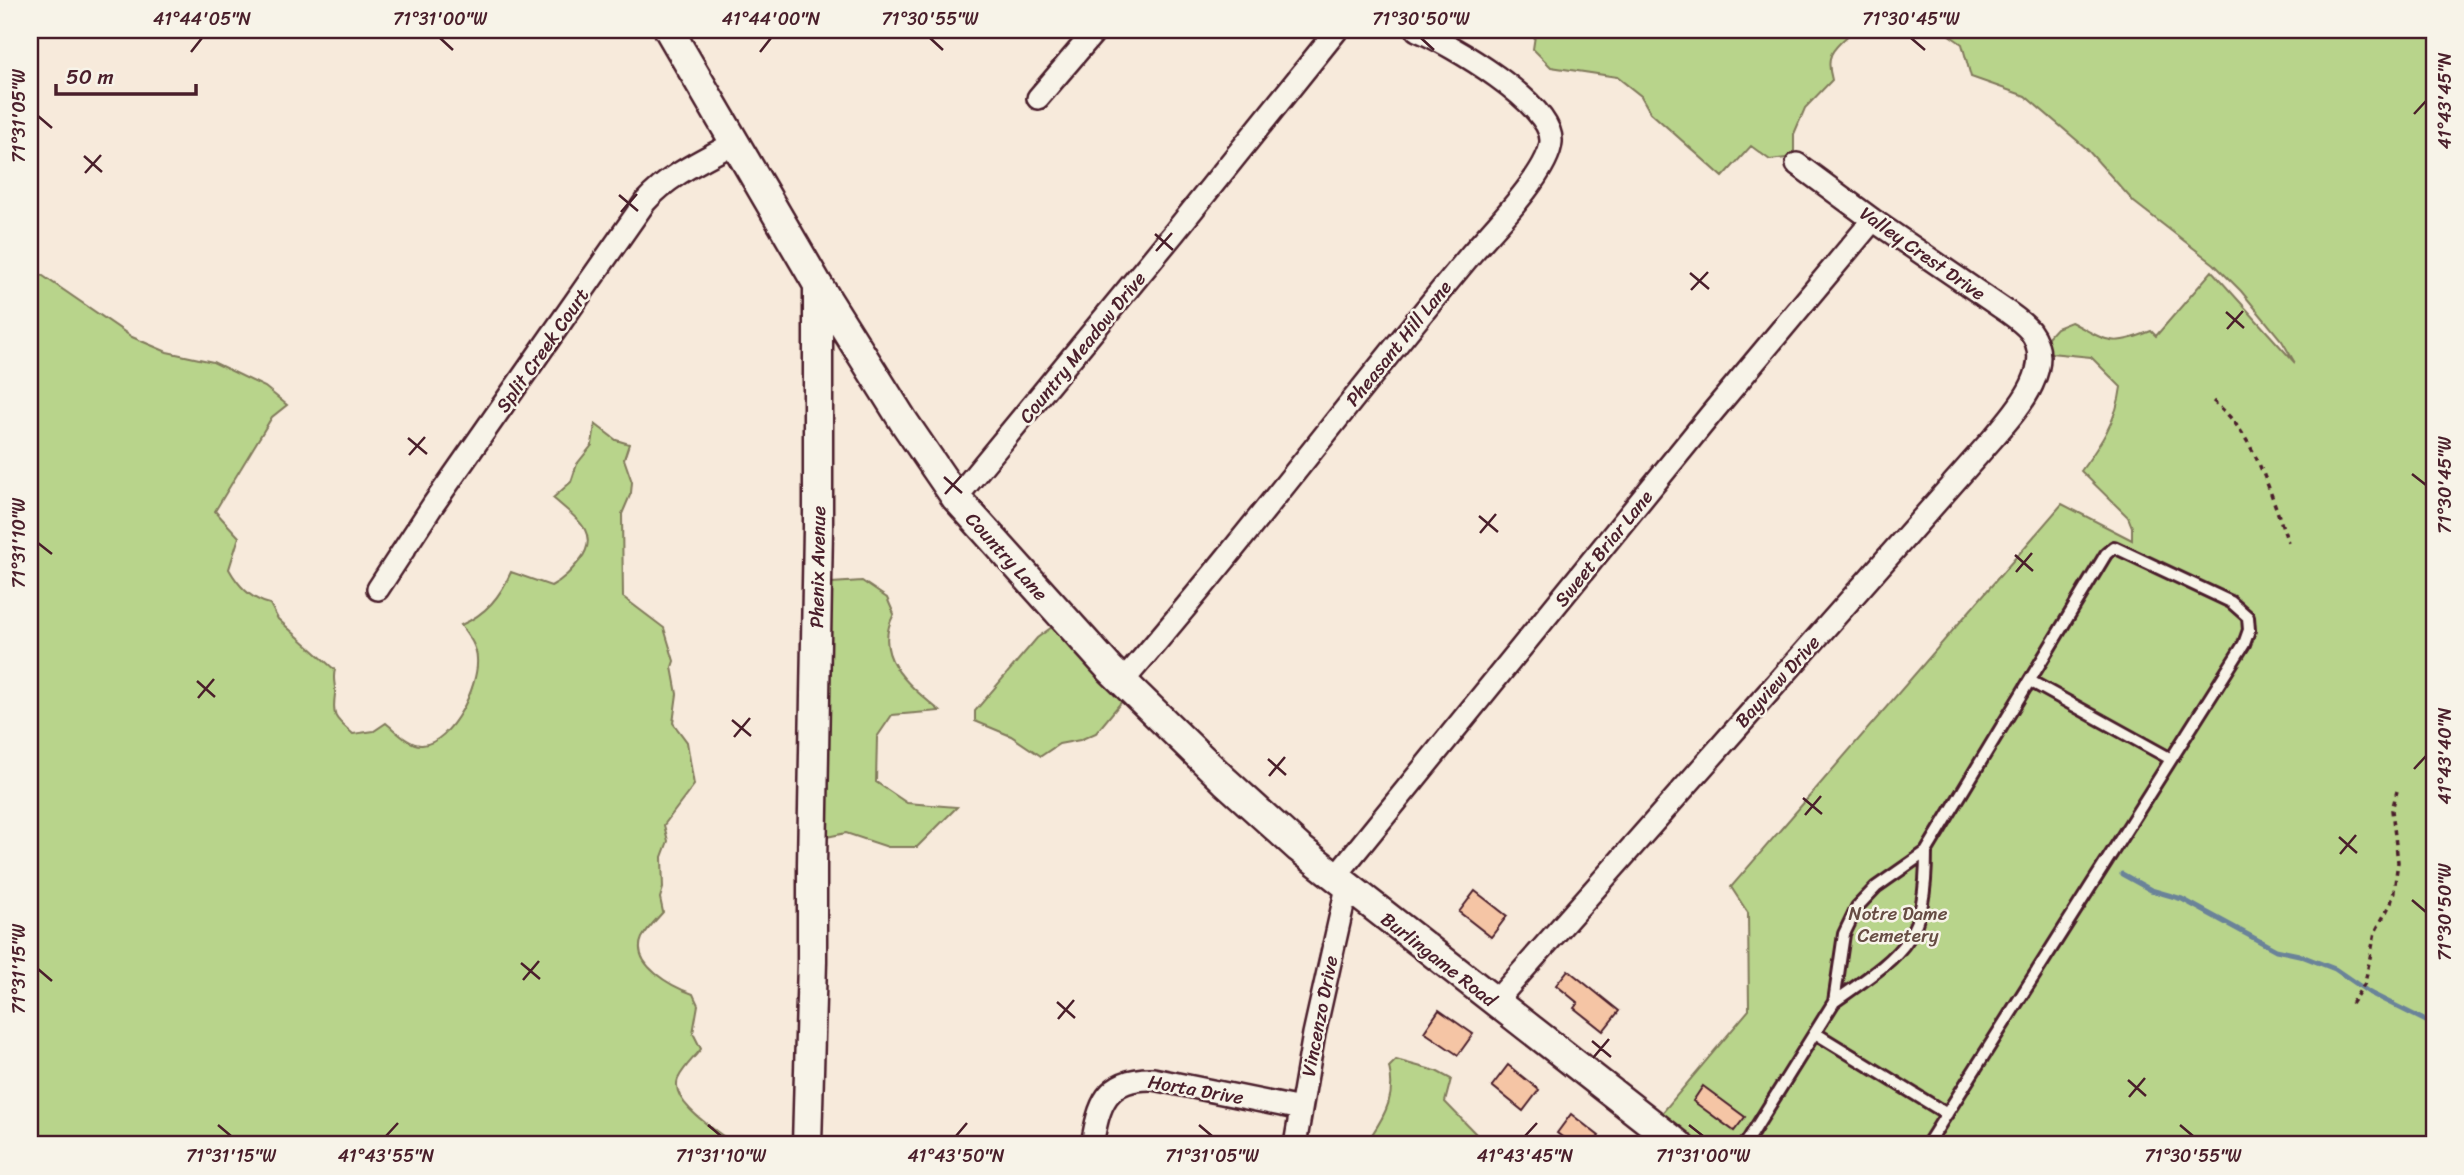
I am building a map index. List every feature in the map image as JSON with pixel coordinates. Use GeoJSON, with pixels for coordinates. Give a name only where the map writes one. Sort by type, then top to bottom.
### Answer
{"type":"FeatureCollection","features":[{"type":"Feature","properties":{"kind":"street","name":"Phenix Avenue"},"geometry":{"type":"LineString","coordinates":[[669,30],[818,285],[818,528],[807,1145]]}},
{"type":"Feature","properties":{"kind":"street"},"geometry":{"type":"LineString","coordinates":[[1038,98],[1096,30]]}},
{"type":"Feature","properties":{"kind":"street","name":"Country Meadow Drive"},"geometry":{"type":"LineString","coordinates":[[956,498],[1337,30]]}},
{"type":"Feature","properties":{"kind":"street","name":"Pheasant Hill Lane"},"geometry":{"type":"LineString","coordinates":[[1123,681],[1530,184],[1548,155],[1552,139],[1541,117],[1526,101],[1454,47],[1417,30]]}},
{"type":"Feature","properties":{"kind":"street","name":"Split Creek Court"},"geometry":{"type":"LineString","coordinates":[[378,589],[433,505],[645,202],[675,174],[736,142]]}},
{"type":"Feature","properties":{"kind":"street","name":"Valley Crest Drive"},"geometry":{"type":"LineString","coordinates":[[1797,164],[1873,220],[2010,313],[2028,329],[2035,339],[2038,351]]}},
{"type":"Feature","properties":{"kind":"street","name":"Sweet Briar Lane"},"geometry":{"type":"LineString","coordinates":[[1341,882],[1711,414],[1873,220]]}},
{"type":"Feature","properties":{"kind":"street","name":"Country Lane"},"geometry":{"type":"LineString","coordinates":[[818,285],[904,422],[956,498],[1110,669],[1207,763]]}},
{"type":"Feature","properties":{"kind":"street","name":"Bayview Drive"},"geometry":{"type":"LineString","coordinates":[[1495,1002],[2002,428],[2032,384],[2038,351]]}},
{"type":"Feature","properties":{"kind":"street","name":"Burlingame Road"},"geometry":{"type":"LineString","coordinates":[[1207,763],[1274,826],[1341,882],[1495,1002],[1664,1141]]}},
{"type":"Feature","properties":{"kind":"street","name":"Vincenzo Drive"},"geometry":{"type":"LineString","coordinates":[[1295,1145],[1341,882]]}},
{"type":"Feature","properties":{"kind":"street","name":"Horta Drive"},"geometry":{"type":"LineString","coordinates":[[1092,1145],[1103,1101],[1116,1087],[1131,1079],[1153,1079],[1301,1109]]}},
{"type":"Feature","properties":{"kind":"lane"},"geometry":{"type":"LineString","coordinates":[[1834,1002],[1844,934],[1857,907],[1876,887],[1926,852],[2105,554],[2114,547],[2231,603],[2248,617],[2249,630],[2244,644],[1927,1145]]}},
{"type":"Feature","properties":{"kind":"lane"},"geometry":{"type":"LineString","coordinates":[[2030,681],[2171,759]]}},
{"type":"Feature","properties":{"kind":"lane"},"geometry":{"type":"LineString","coordinates":[[1745,1145],[1834,1002],[1897,955],[1913,933],[1923,902],[1926,852]]}},
{"type":"Feature","properties":{"kind":"lane"},"geometry":{"type":"LineString","coordinates":[[1815,1033],[1947,1114]]}},
{"type":"Feature","properties":{"kind":"path"},"geometry":{"type":"LineString","coordinates":[[2213,401],[2235,422],[2249,446],[2288,542]]}},
{"type":"Feature","properties":{"kind":"path"},"geometry":{"type":"LineString","coordinates":[[2351,1004],[2365,984],[2375,932],[2391,902],[2397,876],[2392,810],[2397,791]]}},
{"type":"Feature","properties":{"kind":"green space"},"geometry":{"type":"Polygon","coordinates":[[[1531,30],[1854,30],[1830,57],[1832,80],[1805,108],[1794,134],[1794,157],[1770,160],[1751,146],[1723,177],[1650,112],[1641,96],[1617,77],[1551,67],[1533,49],[1535,36],[1531,30]]]}},
{"type":"Feature","properties":{"kind":"green space","name":"Notre Dame Cemetery"},"geometry":{"type":"Polygon","coordinates":[[[1942,30],[2434,30],[2434,1145],[1702,1145],[1662,1113],[1749,1010],[1748,913],[1731,887],[2062,504],[2132,540],[2132,527],[2128,517],[2081,471],[2112,421],[2121,387],[2091,357],[2040,352],[2037,349],[2056,328],[2071,322],[2110,340],[2117,341],[2151,331],[2156,336],[2212,271],[2295,363],[2282,341],[2241,291],[2214,264],[2134,202],[2086,148],[2025,96],[1971,77],[1962,44],[1942,30]]]}},
{"type":"Feature","properties":{"kind":"green space"},"geometry":{"type":"Polygon","coordinates":[[[30,267],[132,337],[167,352],[213,362],[265,387],[287,405],[272,417],[215,511],[239,537],[229,569],[241,586],[251,595],[270,604],[278,619],[335,670],[335,713],[339,721],[353,734],[374,731],[386,723],[407,740],[422,745],[433,742],[444,734],[462,711],[476,670],[477,659],[472,641],[461,625],[478,616],[491,604],[511,572],[551,586],[570,571],[586,550],[588,541],[582,525],[553,498],[571,482],[577,464],[592,445],[595,424],[616,440],[629,444],[624,459],[632,482],[631,493],[622,514],[623,597],[664,628],[674,661],[672,667],[677,694],[673,723],[687,742],[694,785],[664,825],[668,841],[662,857],[663,888],[660,898],[663,912],[642,938],[640,948],[648,966],[665,980],[693,994],[698,1005],[693,1033],[701,1049],[678,1079],[677,1088],[681,1098],[697,1116],[735,1145],[30,1145],[30,267]]]}},
{"type":"Feature","properties":{"kind":"green space"},"geometry":{"type":"Polygon","coordinates":[[[862,581],[887,598],[894,614],[888,629],[887,644],[897,669],[906,681],[940,711],[892,715],[877,737],[876,782],[907,803],[957,807],[917,847],[888,847],[846,833],[812,840],[816,584],[862,581]]]}},
{"type":"Feature","properties":{"kind":"green space"},"geometry":{"type":"Polygon","coordinates":[[[1063,619],[1132,689],[1096,733],[1080,740],[1059,744],[1041,756],[1011,736],[975,721],[975,711],[1037,638],[1063,619]]]}},
{"type":"Feature","properties":{"kind":"green space"},"geometry":{"type":"Polygon","coordinates":[[[1396,1060],[1436,1071],[1451,1079],[1445,1102],[1477,1135],[1505,1142],[1506,1145],[1373,1145],[1371,1136],[1385,1112],[1390,1095],[1389,1067],[1396,1060]]]}},
{"type":"Feature","properties":{"kind":"building"},"geometry":{"type":"Polygon","coordinates":[[[1475,891],[1507,916],[1491,937],[1459,912],[1475,891]]]}},
{"type":"Feature","properties":{"kind":"building"},"geometry":{"type":"Polygon","coordinates":[[[1568,970],[1619,1011],[1603,1031],[1574,1008],[1578,1003],[1556,985],[1568,970]]]}},
{"type":"Feature","properties":{"kind":"building"},"geometry":{"type":"Polygon","coordinates":[[[1439,1010],[1473,1034],[1458,1055],[1424,1032],[1439,1010]]]}},
{"type":"Feature","properties":{"kind":"building"},"geometry":{"type":"Polygon","coordinates":[[[1508,1065],[1539,1090],[1523,1111],[1492,1086],[1508,1065]]]}},
{"type":"Feature","properties":{"kind":"building"},"geometry":{"type":"Polygon","coordinates":[[[1703,1086],[1745,1117],[1734,1131],[1693,1101],[1703,1086]]]}},
{"type":"Feature","properties":{"kind":"building"},"geometry":{"type":"Polygon","coordinates":[[[1571,1114],[1599,1136],[1592,1145],[1573,1145],[1557,1133],[1571,1114]]]}},
{"type":"Feature","properties":{"kind":"waterway"},"geometry":{"type":"LineString","coordinates":[[2122,874],[2151,890],[2182,899],[2276,950],[2299,955],[2335,969],[2370,993],[2434,1025]]}}]}
